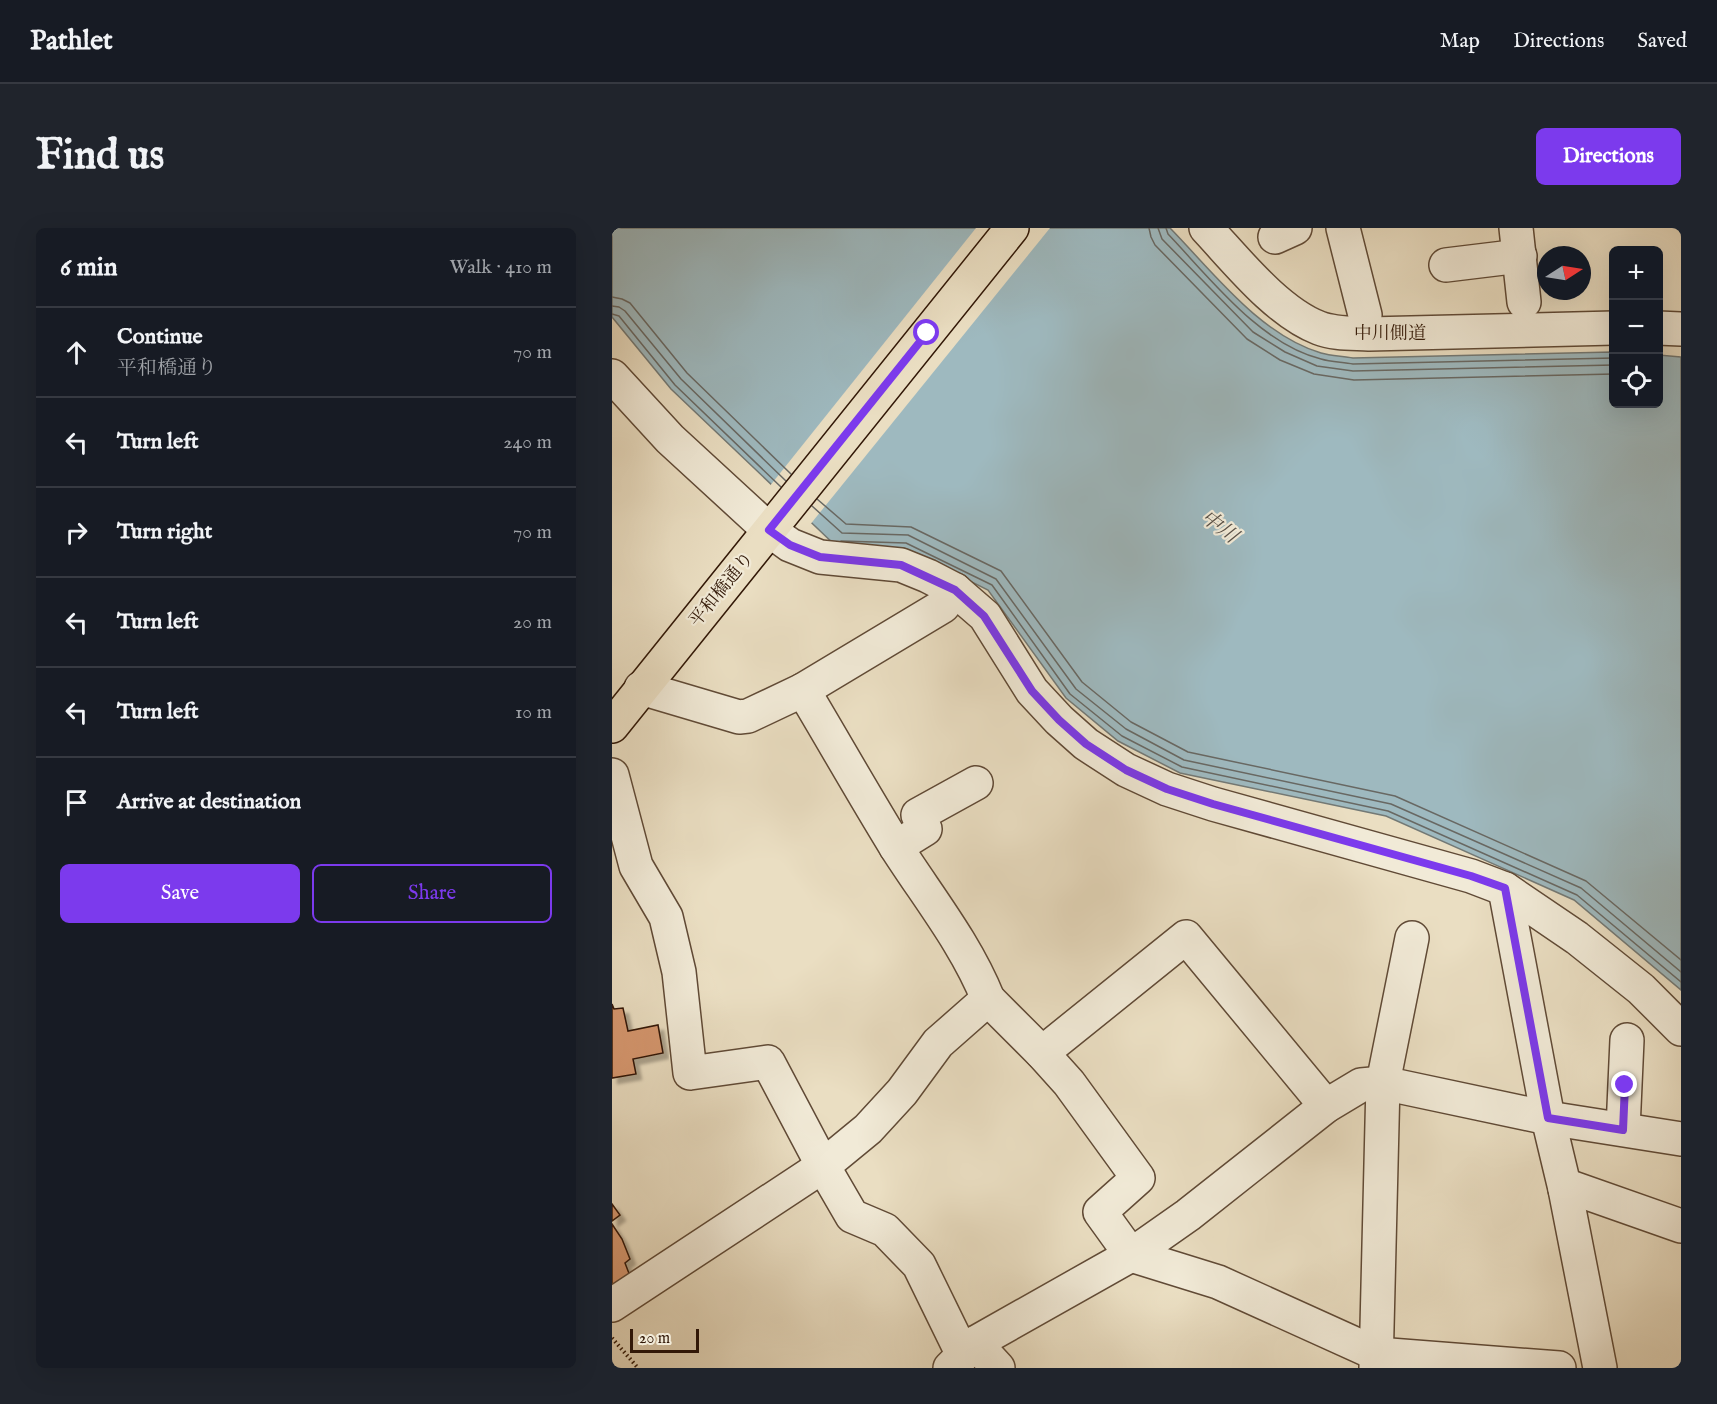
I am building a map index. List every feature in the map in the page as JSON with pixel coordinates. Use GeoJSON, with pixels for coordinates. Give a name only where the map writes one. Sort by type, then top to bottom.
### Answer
{"type":"FeatureCollection","features":[{"type":"Feature","properties":{"kind":"main road","name":"平和橋通り"},"geometry":{"type":"LineString","coordinates":[[612,726],[1012,228]]}},
{"type":"Feature","properties":{"kind":"street","name":"中川側道"},"geometry":{"type":"LineString","coordinates":[[1206,228],[1277,302],[1318,328],[1338,333],[1609,328]]}},
{"type":"Feature","properties":{"kind":"street"},"geometry":{"type":"LineString","coordinates":[[1343,228],[1365,315]]}},
{"type":"Feature","properties":{"kind":"street"},"geometry":{"type":"LineString","coordinates":[[1446,265],[1518,242],[1524,302]]}},
{"type":"Feature","properties":{"kind":"street"},"geometry":{"type":"LineString","coordinates":[[1663,328],[1681,329]]}},
{"type":"Feature","properties":{"kind":"street"},"geometry":{"type":"LineString","coordinates":[[612,376],[670,439],[777,519],[790,545],[820,557],[901,565],[955,590],[984,616],[1032,691],[1059,720],[1086,744],[1126,770],[1167,789],[1213,804],[1471,876],[1505,888],[1577,938],[1632,981],[1681,1029]]}},
{"type":"Feature","properties":{"kind":"street"},"geometry":{"type":"LineString","coordinates":[[641,688],[740,717],[748,716],[803,690],[943,606],[955,590]]}},
{"type":"Feature","properties":{"kind":"street"},"geometry":{"type":"LineString","coordinates":[[803,690],[896,847],[958,939],[988,999],[1069,1083],[1138,1178],[1100,1212],[1131,1255],[1218,1282],[1376,1361],[1559,1368]]}},
{"type":"Feature","properties":{"kind":"street"},"geometry":{"type":"LineString","coordinates":[[612,775],[636,866],[666,917],[679,972],[690,1073],[768,1062],[823,1166],[852,1215],[885,1230],[919,1265],[962,1355],[998,1368]]}},
{"type":"Feature","properties":{"kind":"street"},"geometry":{"type":"LineString","coordinates":[[896,847],[925,829],[918,814],[976,783]]}},
{"type":"Feature","properties":{"kind":"street"},"geometry":{"type":"LineString","coordinates":[[1505,888],[1548,1118],[1565,1189],[1600,1368]]}},
{"type":"Feature","properties":{"kind":"street"},"geometry":{"type":"LineString","coordinates":[[1042,1053],[1186,937],[1326,1106]]}},
{"type":"Feature","properties":{"kind":"street"},"geometry":{"type":"LineString","coordinates":[[1376,1361],[1383,1083],[1412,938]]}},
{"type":"Feature","properties":{"kind":"street"},"geometry":{"type":"LineString","coordinates":[[612,1305],[823,1166],[868,1129],[902,1092],[938,1043],[988,999]]}},
{"type":"Feature","properties":{"kind":"street"},"geometry":{"type":"LineString","coordinates":[[1623,1130],[1627,1040]]}},
{"type":"Feature","properties":{"kind":"street"},"geometry":{"type":"LineString","coordinates":[[962,1355],[1131,1255],[1188,1215],[1326,1106],[1361,1084],[1383,1083],[1548,1118],[1681,1139]]}},
{"type":"Feature","properties":{"kind":"street"},"geometry":{"type":"LineString","coordinates":[[1565,1189],[1573,1188],[1681,1226]]}},
{"type":"Feature","properties":{"kind":"path"},"geometry":{"type":"LineString","coordinates":[[612,1338],[638,1368]]}},
{"type":"Feature","properties":{"kind":"water","name":"中川"},"geometry":{"type":"Polygon","coordinates":[[[612,228],[1170,228],[1258,317],[1299,344],[1325,354],[1353,358],[1609,352],[1609,408],[1663,408],[1663,355],[1681,357],[1681,990],[1574,900],[1386,816],[1180,773],[1118,741],[1066,698],[988,590],[904,548],[837,547],[671,389],[612,317],[612,228]]]}},
{"type":"Feature","properties":{"kind":"pier"},"geometry":{"type":"Polygon","coordinates":[[[976,228],[1050,228],[809,526],[769,487],[976,228]]]}},
{"type":"Feature","properties":{"kind":"building"},"geometry":{"type":"Polygon","coordinates":[[[612,1004],[614,1009],[623,1008],[628,1031],[658,1025],[663,1053],[633,1059],[636,1074],[612,1078],[612,1004]]]}},
{"type":"Feature","properties":{"kind":"building"},"geometry":{"type":"Polygon","coordinates":[[[612,1204],[620,1215],[612,1221],[612,1204]]]}},
{"type":"Feature","properties":{"kind":"building"},"geometry":{"type":"Polygon","coordinates":[[[612,1224],[622,1239],[630,1259],[625,1263],[630,1276],[612,1289],[612,1224]]]}},
{"type":"Feature","properties":{"kind":"route"},"geometry":{"type":"LineString","coordinates":[[927,333],[769,530],[790,545],[820,557],[901,565],[955,590],[984,616],[1032,691],[1059,720],[1086,744],[1126,770],[1167,789],[1213,804],[1471,876],[1505,888],[1548,1118],[1623,1130],[1625,1085]]}}]}
